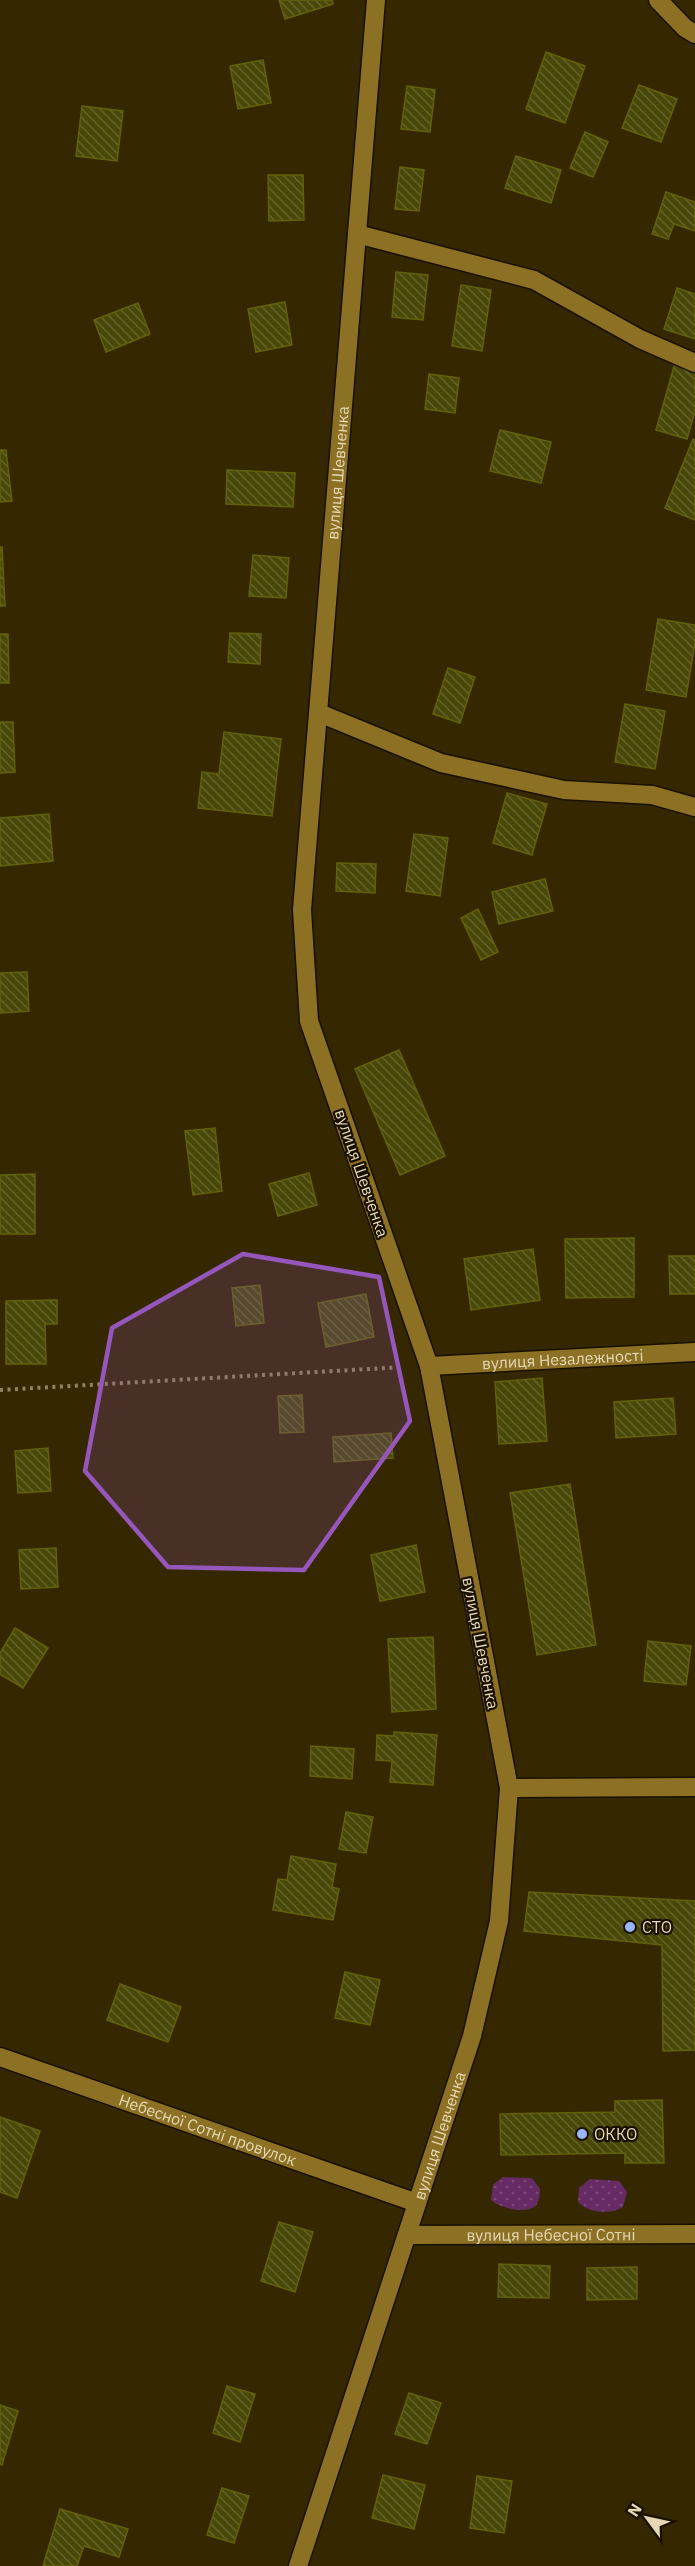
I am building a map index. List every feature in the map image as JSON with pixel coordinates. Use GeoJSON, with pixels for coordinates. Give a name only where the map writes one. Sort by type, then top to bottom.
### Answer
{"type":"FeatureCollection","features":[{"type":"Feature","properties":{"kind":"main road","name":"вулиця Шевченка"},"geometry":{"type":"LineString","coordinates":[[298,2566],[472,2036],[499,1921],[509,1788],[429,1366],[309,1021],[302,910],[376,0]]}},
{"type":"Feature","properties":{"kind":"main road"},"geometry":{"type":"LineString","coordinates":[[658,0],[685,28],[695,34]]}},
{"type":"Feature","properties":{"kind":"main road"},"geometry":{"type":"LineString","coordinates":[[357,234],[534,280],[640,339],[695,363]]}},
{"type":"Feature","properties":{"kind":"main road"},"geometry":{"type":"LineString","coordinates":[[319,713],[441,763],[564,790],[652,795],[695,807]]}},
{"type":"Feature","properties":{"kind":"main road","name":"вулиця Незалежності"},"geometry":{"type":"LineString","coordinates":[[429,1366],[695,1352]]}},
{"type":"Feature","properties":{"kind":"main road"},"geometry":{"type":"LineString","coordinates":[[509,1788],[695,1787]]}},
{"type":"Feature","properties":{"kind":"main road","name":"Небесної Сотні провулок"},"geometry":{"type":"LineString","coordinates":[[0,2057],[417,2203]]}},
{"type":"Feature","properties":{"kind":"main road","name":"вулиця Небесної Сотні"},"geometry":{"type":"LineString","coordinates":[[407,2235],[695,2234]]}},
{"type":"Feature","properties":{"kind":"path"},"geometry":{"type":"LineString","coordinates":[[0,1390],[429,1366]]}},
{"type":"Feature","properties":{"kind":"highlighted area"},"geometry":{"type":"Polygon","coordinates":[[[243,1254],[379,1277],[410,1421],[304,1570],[168,1567],[85,1471],[112,1328],[243,1254]]]}},
{"type":"Feature","properties":{"kind":"shaded area"},"geometry":{"type":"Polygon","coordinates":[[[503,2177],[532,2178],[540,2189],[537,2204],[533,2208],[521,2210],[501,2206],[491,2200],[493,2185],[503,2177]]]}},
{"type":"Feature","properties":{"kind":"shaded area"},"geometry":{"type":"Polygon","coordinates":[[[590,2179],[619,2181],[627,2192],[623,2207],[618,2210],[599,2212],[582,2206],[578,2202],[579,2188],[590,2179]]]}},
{"type":"Feature","properties":{"kind":"building"},"geometry":{"type":"Polygon","coordinates":[[[279,0],[332,0],[333,4],[285,19],[279,0]]]}},
{"type":"Feature","properties":{"kind":"building"},"geometry":{"type":"Polygon","coordinates":[[[546,52],[585,66],[565,123],[526,109],[546,52]]]}},
{"type":"Feature","properties":{"kind":"building"},"geometry":{"type":"Polygon","coordinates":[[[263,60],[271,103],[238,109],[230,66],[263,60]]]}},
{"type":"Feature","properties":{"kind":"building"},"geometry":{"type":"Polygon","coordinates":[[[639,85],[677,99],[661,142],[622,128],[639,85]]]}},
{"type":"Feature","properties":{"kind":"building"},"geometry":{"type":"Polygon","coordinates":[[[407,86],[435,90],[430,132],[401,129],[407,86]]]}},
{"type":"Feature","properties":{"kind":"building"},"geometry":{"type":"Polygon","coordinates":[[[82,106],[123,111],[117,161],[76,156],[82,106]]]}},
{"type":"Feature","properties":{"kind":"building"},"geometry":{"type":"Polygon","coordinates":[[[585,132],[608,142],[593,177],[570,168],[585,132]]]}},
{"type":"Feature","properties":{"kind":"building"},"geometry":{"type":"Polygon","coordinates":[[[516,156],[561,170],[551,203],[505,188],[516,156]]]}},
{"type":"Feature","properties":{"kind":"building"},"geometry":{"type":"Polygon","coordinates":[[[400,167],[424,170],[419,211],[395,209],[400,167]]]}},
{"type":"Feature","properties":{"kind":"building"},"geometry":{"type":"Polygon","coordinates":[[[268,175],[303,175],[304,220],[269,221],[268,175]]]}},
{"type":"Feature","properties":{"kind":"building"},"geometry":{"type":"Polygon","coordinates":[[[666,192],[695,202],[695,231],[674,224],[668,239],[652,234],[666,192]]]}},
{"type":"Feature","properties":{"kind":"building"},"geometry":{"type":"Polygon","coordinates":[[[396,272],[428,275],[423,320],[392,317],[396,272]]]}},
{"type":"Feature","properties":{"kind":"building"},"geometry":{"type":"Polygon","coordinates":[[[461,285],[491,290],[482,351],[452,346],[461,285]]]}},
{"type":"Feature","properties":{"kind":"building"},"geometry":{"type":"Polygon","coordinates":[[[677,288],[695,294],[695,339],[664,329],[677,288]]]}},
{"type":"Feature","properties":{"kind":"building"},"geometry":{"type":"Polygon","coordinates":[[[285,302],[292,345],[256,352],[248,309],[285,302]]]}},
{"type":"Feature","properties":{"kind":"building"},"geometry":{"type":"Polygon","coordinates":[[[138,303],[150,334],[106,352],[94,320],[138,303]]]}},
{"type":"Feature","properties":{"kind":"building"},"geometry":{"type":"Polygon","coordinates":[[[675,363],[695,368],[695,411],[687,439],[656,430],[675,363]]]}},
{"type":"Feature","properties":{"kind":"building"},"geometry":{"type":"Polygon","coordinates":[[[429,374],[459,378],[455,413],[425,409],[429,374]]]}},
{"type":"Feature","properties":{"kind":"building"},"geometry":{"type":"Polygon","coordinates":[[[500,430],[551,442],[541,483],[490,471],[500,430]]]}},
{"type":"Feature","properties":{"kind":"building"},"geometry":{"type":"Polygon","coordinates":[[[693,439],[695,440],[695,520],[665,508],[693,439]]]}},
{"type":"Feature","properties":{"kind":"building"},"geometry":{"type":"Polygon","coordinates":[[[0,450],[6,450],[12,501],[0,502],[0,450]]]}},
{"type":"Feature","properties":{"kind":"building"},"geometry":{"type":"Polygon","coordinates":[[[227,470],[295,473],[293,507],[226,504],[227,470]]]}},
{"type":"Feature","properties":{"kind":"building"},"geometry":{"type":"Polygon","coordinates":[[[0,547],[2,547],[5,606],[0,606],[0,547]]]}},
{"type":"Feature","properties":{"kind":"building"},"geometry":{"type":"Polygon","coordinates":[[[253,555],[289,558],[286,598],[249,596],[253,555]]]}},
{"type":"Feature","properties":{"kind":"building"},"geometry":{"type":"Polygon","coordinates":[[[658,619],[695,625],[695,643],[686,697],[646,690],[658,619]]]}},
{"type":"Feature","properties":{"kind":"building"},"geometry":{"type":"Polygon","coordinates":[[[230,633],[261,634],[260,664],[228,662],[230,633]]]}},
{"type":"Feature","properties":{"kind":"building"},"geometry":{"type":"Polygon","coordinates":[[[0,634],[8,634],[9,683],[0,683],[0,634]]]}},
{"type":"Feature","properties":{"kind":"building"},"geometry":{"type":"Polygon","coordinates":[[[448,668],[475,677],[460,723],[433,714],[448,668]]]}},
{"type":"Feature","properties":{"kind":"building"},"geometry":{"type":"Polygon","coordinates":[[[625,704],[665,711],[655,769],[615,762],[625,704]]]}},
{"type":"Feature","properties":{"kind":"building"},"geometry":{"type":"Polygon","coordinates":[[[0,722],[13,722],[15,772],[0,773],[0,722]]]}},
{"type":"Feature","properties":{"kind":"building"},"geometry":{"type":"Polygon","coordinates":[[[224,732],[281,739],[272,816],[198,808],[202,772],[219,774],[224,732]]]}},
{"type":"Feature","properties":{"kind":"building"},"geometry":{"type":"Polygon","coordinates":[[[507,793],[547,804],[532,855],[493,843],[507,793]]]}},
{"type":"Feature","properties":{"kind":"building"},"geometry":{"type":"Polygon","coordinates":[[[49,814],[53,861],[0,866],[0,818],[49,814]]]}},
{"type":"Feature","properties":{"kind":"building"},"geometry":{"type":"Polygon","coordinates":[[[414,834],[448,838],[440,896],[406,891],[414,834]]]}},
{"type":"Feature","properties":{"kind":"building"},"geometry":{"type":"Polygon","coordinates":[[[337,863],[376,864],[375,893],[336,891],[337,863]]]}},
{"type":"Feature","properties":{"kind":"building"},"geometry":{"type":"Polygon","coordinates":[[[545,879],[553,911],[499,924],[492,892],[545,879]]]}},
{"type":"Feature","properties":{"kind":"building"},"geometry":{"type":"Polygon","coordinates":[[[478,909],[498,952],[481,960],[461,918],[478,909]]]}},
{"type":"Feature","properties":{"kind":"building"},"geometry":{"type":"Polygon","coordinates":[[[27,972],[29,1011],[0,1013],[0,973],[27,972]]]}},
{"type":"Feature","properties":{"kind":"building"},"geometry":{"type":"Polygon","coordinates":[[[399,1050],[445,1156],[400,1175],[355,1069],[399,1050]]]}},
{"type":"Feature","properties":{"kind":"building"},"geometry":{"type":"Polygon","coordinates":[[[215,1128],[222,1191],[193,1195],[185,1131],[215,1128]]]}},
{"type":"Feature","properties":{"kind":"building"},"geometry":{"type":"Polygon","coordinates":[[[309,1173],[317,1205],[278,1216],[269,1184],[309,1173]]]}},
{"type":"Feature","properties":{"kind":"building"},"geometry":{"type":"Polygon","coordinates":[[[35,1174],[35,1234],[0,1234],[0,1175],[35,1174]]]}},
{"type":"Feature","properties":{"kind":"building"},"geometry":{"type":"Polygon","coordinates":[[[634,1238],[634,1297],[566,1298],[565,1239],[634,1238]]]}},
{"type":"Feature","properties":{"kind":"building"},"geometry":{"type":"Polygon","coordinates":[[[533,1249],[540,1300],[471,1310],[464,1259],[533,1249]]]}},
{"type":"Feature","properties":{"kind":"building"},"geometry":{"type":"Polygon","coordinates":[[[669,1256],[695,1256],[695,1294],[670,1294],[669,1256]]]}},
{"type":"Feature","properties":{"kind":"building"},"geometry":{"type":"Polygon","coordinates":[[[260,1285],[264,1323],[236,1326],[232,1288],[260,1285]]]}},
{"type":"Feature","properties":{"kind":"building"},"geometry":{"type":"Polygon","coordinates":[[[366,1294],[374,1337],[326,1347],[318,1303],[366,1294]]]}},
{"type":"Feature","properties":{"kind":"building"},"geometry":{"type":"Polygon","coordinates":[[[57,1300],[57,1324],[45,1324],[46,1364],[6,1364],[6,1301],[57,1300]]]}},
{"type":"Feature","properties":{"kind":"building"},"geometry":{"type":"Polygon","coordinates":[[[542,1378],[547,1441],[499,1444],[495,1382],[542,1378]]]}},
{"type":"Feature","properties":{"kind":"building"},"geometry":{"type":"Polygon","coordinates":[[[302,1395],[304,1432],[280,1433],[278,1396],[302,1395]]]}},
{"type":"Feature","properties":{"kind":"building"},"geometry":{"type":"Polygon","coordinates":[[[673,1398],[676,1434],[616,1438],[614,1402],[673,1398]]]}},
{"type":"Feature","properties":{"kind":"building"},"geometry":{"type":"Polygon","coordinates":[[[391,1433],[393,1458],[334,1462],[333,1437],[391,1433]]]}},
{"type":"Feature","properties":{"kind":"building"},"geometry":{"type":"Polygon","coordinates":[[[48,1448],[51,1491],[18,1493],[15,1451],[48,1448]]]}},
{"type":"Feature","properties":{"kind":"building"},"geometry":{"type":"Polygon","coordinates":[[[570,1484],[596,1645],[537,1655],[510,1493],[570,1484]]]}},
{"type":"Feature","properties":{"kind":"building"},"geometry":{"type":"Polygon","coordinates":[[[416,1545],[425,1592],[380,1601],[371,1555],[416,1545]]]}},
{"type":"Feature","properties":{"kind":"building"},"geometry":{"type":"Polygon","coordinates":[[[56,1548],[58,1587],[21,1589],[19,1550],[56,1548]]]}},
{"type":"Feature","properties":{"kind":"building"},"geometry":{"type":"Polygon","coordinates":[[[15,1628],[48,1648],[23,1688],[0,1674],[0,1653],[15,1628]]]}},
{"type":"Feature","properties":{"kind":"building"},"geometry":{"type":"Polygon","coordinates":[[[433,1637],[436,1709],[392,1712],[388,1639],[433,1637]]]}},
{"type":"Feature","properties":{"kind":"building"},"geometry":{"type":"Polygon","coordinates":[[[648,1641],[691,1646],[686,1685],[644,1681],[648,1641]]]}},
{"type":"Feature","properties":{"kind":"building"},"geometry":{"type":"Polygon","coordinates":[[[394,1732],[437,1735],[433,1785],[390,1782],[392,1761],[376,1760],[377,1735],[394,1736],[394,1732]]]}},
{"type":"Feature","properties":{"kind":"building"},"geometry":{"type":"Polygon","coordinates":[[[311,1746],[354,1749],[352,1779],[310,1776],[311,1746]]]}},
{"type":"Feature","properties":{"kind":"building"},"geometry":{"type":"Polygon","coordinates":[[[346,1812],[373,1817],[366,1853],[339,1849],[346,1812]]]}},
{"type":"Feature","properties":{"kind":"building"},"geometry":{"type":"Polygon","coordinates":[[[291,1856],[336,1864],[332,1887],[339,1889],[333,1920],[273,1910],[278,1879],[287,1880],[291,1856]]]}},
{"type":"Feature","properties":{"kind":"building"},"geometry":{"type":"Polygon","coordinates":[[[529,1892],[695,1901],[695,2050],[663,2051],[662,1945],[524,1931],[529,1892]]]}},
{"type":"Feature","properties":{"kind":"building"},"geometry":{"type":"Polygon","coordinates":[[[345,1972],[380,1980],[370,2025],[335,2018],[345,1972]]]}},
{"type":"Feature","properties":{"kind":"building"},"geometry":{"type":"Polygon","coordinates":[[[120,1984],[181,2007],[168,2042],[107,2020],[120,1984]]]}},
{"type":"Feature","properties":{"kind":"building","name":"ОККО"},"geometry":{"type":"Polygon","coordinates":[[[662,2100],[664,2163],[625,2163],[625,2153],[501,2155],[500,2114],[615,2112],[615,2101],[662,2100]]]}},
{"type":"Feature","properties":{"kind":"building"},"geometry":{"type":"Polygon","coordinates":[[[0,2117],[40,2131],[17,2198],[0,2192],[0,2117]]]}},
{"type":"Feature","properties":{"kind":"building"},"geometry":{"type":"Polygon","coordinates":[[[279,2222],[313,2232],[295,2292],[261,2281],[279,2222]]]}},
{"type":"Feature","properties":{"kind":"building"},"geometry":{"type":"Polygon","coordinates":[[[499,2264],[550,2266],[549,2298],[498,2297],[499,2264]]]}},
{"type":"Feature","properties":{"kind":"building"},"geometry":{"type":"Polygon","coordinates":[[[637,2267],[637,2299],[587,2300],[587,2268],[637,2267]]]}},
{"type":"Feature","properties":{"kind":"building"},"geometry":{"type":"Polygon","coordinates":[[[227,2386],[255,2394],[240,2442],[213,2433],[227,2386]]]}},
{"type":"Feature","properties":{"kind":"building"},"geometry":{"type":"Polygon","coordinates":[[[409,2393],[441,2403],[427,2444],[395,2434],[409,2393]]]}},
{"type":"Feature","properties":{"kind":"building"},"geometry":{"type":"Polygon","coordinates":[[[0,2405],[18,2411],[2,2465],[0,2464],[0,2405]]]}},
{"type":"Feature","properties":{"kind":"building"},"geometry":{"type":"Polygon","coordinates":[[[383,2475],[425,2485],[414,2529],[372,2518],[383,2475]]]}},
{"type":"Feature","properties":{"kind":"building"},"geometry":{"type":"Polygon","coordinates":[[[477,2476],[512,2481],[504,2533],[470,2528],[477,2476]]]}},
{"type":"Feature","properties":{"kind":"building"},"geometry":{"type":"Polygon","coordinates":[[[222,2488],[249,2496],[234,2543],[207,2535],[222,2488]]]}},
{"type":"Feature","properties":{"kind":"building"},"geometry":{"type":"Polygon","coordinates":[[[60,2509],[128,2529],[119,2557],[84,2546],[77,2566],[43,2566],[60,2509]]]}},
{"type":"Feature","properties":{"kind":"place","name":"СТО"},"geometry":{"type":"Point","coordinates":[630,1927]}},
{"type":"Feature","properties":{"kind":"place","name":"ОККО"},"geometry":{"type":"Point","coordinates":[582,2134]}}]}
